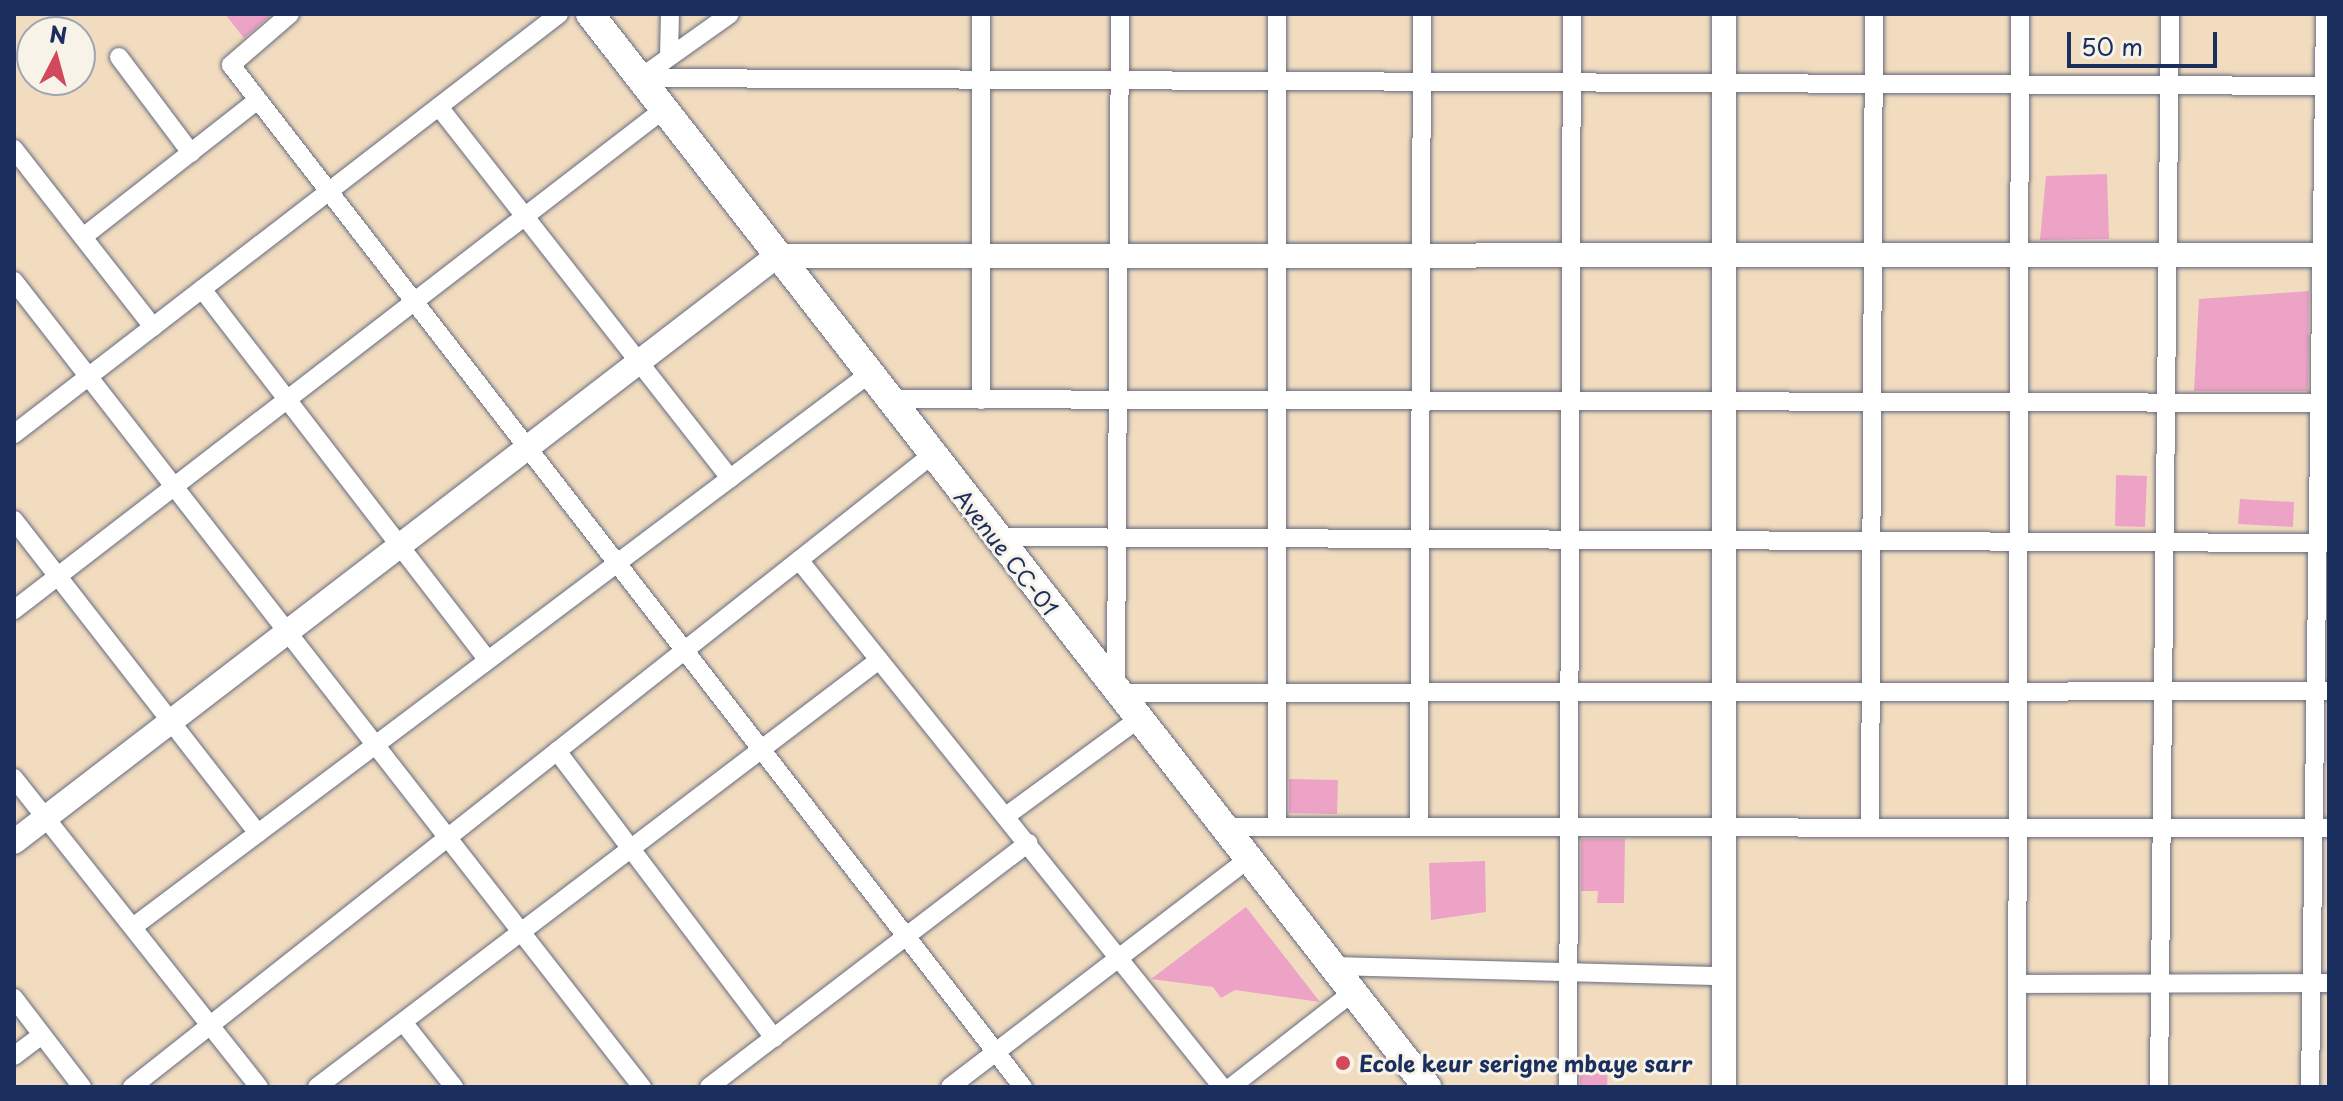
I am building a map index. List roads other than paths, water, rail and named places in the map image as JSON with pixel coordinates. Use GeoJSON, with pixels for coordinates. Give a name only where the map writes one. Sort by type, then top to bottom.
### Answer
{"type":"FeatureCollection","features":[{"type":"Feature","properties":{"kind":"main road","name":"Avenue CC-01"},"geometry":{"type":"LineString","coordinates":[[590,14],[1137,720],[1427,1087]]}},
{"type":"Feature","properties":{"kind":"street"},"geometry":{"type":"LineString","coordinates":[[290,14],[231,65],[1023,1087]]}},
{"type":"Feature","properties":{"kind":"street"},"geometry":{"type":"LineString","coordinates":[[14,434],[559,14]]}},
{"type":"Feature","properties":{"kind":"street"},"geometry":{"type":"LineString","coordinates":[[669,57],[670,14]]}},
{"type":"Feature","properties":{"kind":"street"},"geometry":{"type":"LineString","coordinates":[[640,78],[730,14]]}},
{"type":"Feature","properties":{"kind":"street"},"geometry":{"type":"LineString","coordinates":[[981,14],[981,400]]}},
{"type":"Feature","properties":{"kind":"street"},"geometry":{"type":"LineString","coordinates":[[1120,14],[1116,693],[2323,691]]}},
{"type":"Feature","properties":{"kind":"street"},"geometry":{"type":"LineString","coordinates":[[1277,14],[1277,827]]}},
{"type":"Feature","properties":{"kind":"street"},"geometry":{"type":"LineString","coordinates":[[1419,827],[1422,14]]}},
{"type":"Feature","properties":{"kind":"street"},"geometry":{"type":"LineString","coordinates":[[1568,1087],[1572,14]]}},
{"type":"Feature","properties":{"kind":"street"},"geometry":{"type":"LineString","coordinates":[[1724,14],[1724,1087]]}},
{"type":"Feature","properties":{"kind":"street"},"geometry":{"type":"LineString","coordinates":[[1870,828],[1874,14]]}},
{"type":"Feature","properties":{"kind":"street"},"geometry":{"type":"LineString","coordinates":[[2017,1087],[2020,14]]}},
{"type":"Feature","properties":{"kind":"street"},"geometry":{"type":"LineString","coordinates":[[2159,1087],[2170,403],[2170,14]]}},
{"type":"Feature","properties":{"kind":"street"},"geometry":{"type":"LineString","coordinates":[[2310,1087],[2320,983],[2327,255],[2325,14]]}},
{"type":"Feature","properties":{"kind":"street"},"geometry":{"type":"LineString","coordinates":[[119,57],[191,153]]}},
{"type":"Feature","properties":{"kind":"street"},"geometry":{"type":"LineString","coordinates":[[640,78],[2327,86]]}},
{"type":"Feature","properties":{"kind":"street"},"geometry":{"type":"LineString","coordinates":[[83,237],[258,100]]}},
{"type":"Feature","properties":{"kind":"street"},"geometry":{"type":"LineString","coordinates":[[439,107],[730,478]]}},
{"type":"Feature","properties":{"kind":"street"},"geometry":{"type":"LineString","coordinates":[[14,610],[664,109]]}},
{"type":"Feature","properties":{"kind":"street"},"geometry":{"type":"LineString","coordinates":[[14,149],[153,327]]}},
{"type":"Feature","properties":{"kind":"street"},"geometry":{"type":"LineString","coordinates":[[14,842],[777,256],[2327,255]]}},
{"type":"Feature","properties":{"kind":"street"},"geometry":{"type":"LineString","coordinates":[[14,281],[642,1087]]}},
{"type":"Feature","properties":{"kind":"street"},"geometry":{"type":"LineString","coordinates":[[202,289],[289,399],[396,549],[488,660]]}},
{"type":"Feature","properties":{"kind":"street"},"geometry":{"type":"LineString","coordinates":[[133,927],[869,374]]}},
{"type":"Feature","properties":{"kind":"street"},"geometry":{"type":"LineString","coordinates":[[889,399],[2325,403]]}},
{"type":"Feature","properties":{"kind":"street"},"geometry":{"type":"LineString","coordinates":[[132,1087],[932,455]]}},
{"type":"Feature","properties":{"kind":"street"},"geometry":{"type":"LineString","coordinates":[[14,520],[258,833]]}},
{"type":"Feature","properties":{"kind":"street"},"geometry":{"type":"LineString","coordinates":[[995,537],[2324,543]]}},
{"type":"Feature","properties":{"kind":"street"},"geometry":{"type":"LineString","coordinates":[[799,560],[1222,1087]]}},
{"type":"Feature","properties":{"kind":"street"},"geometry":{"type":"LineString","coordinates":[[317,1087],[879,660]]}},
{"type":"Feature","properties":{"kind":"street"},"geometry":{"type":"LineString","coordinates":[[1006,816],[1137,720]]}},
{"type":"Feature","properties":{"kind":"street"},"geometry":{"type":"LineString","coordinates":[[557,751],[774,1038]]}},
{"type":"Feature","properties":{"kind":"street"},"geometry":{"type":"LineString","coordinates":[[14,778],[259,1087]]}},
{"type":"Feature","properties":{"kind":"street"},"geometry":{"type":"LineString","coordinates":[[1223,827],[2322,828]]}},
{"type":"Feature","properties":{"kind":"street"},"geometry":{"type":"LineString","coordinates":[[709,1087],[1028,843]]}},
{"type":"Feature","properties":{"kind":"street"},"geometry":{"type":"LineString","coordinates":[[950,1087],[1248,859]]}},
{"type":"Feature","properties":{"kind":"street"},"geometry":{"type":"LineString","coordinates":[[1333,966],[1724,976]]}},
{"type":"Feature","properties":{"kind":"street"},"geometry":{"type":"LineString","coordinates":[[2017,984],[2320,983]]}},
{"type":"Feature","properties":{"kind":"street"},"geometry":{"type":"LineString","coordinates":[[1231,1087],[1353,992]]}},
{"type":"Feature","properties":{"kind":"street"},"geometry":{"type":"LineString","coordinates":[[14,998],[82,1087]]}},
{"type":"Feature","properties":{"kind":"street"},"geometry":{"type":"LineString","coordinates":[[403,1022],[454,1087]]}},
{"type":"Feature","properties":{"kind":"street"},"geometry":{"type":"LineString","coordinates":[[14,1056],[42,1035]]}},
{"type":"Feature","properties":{"kind":"place","name":"Ecole keur serigne mbaye sarr"},"geometry":{"type":"Point","coordinates":[1343,1063]}}]}
